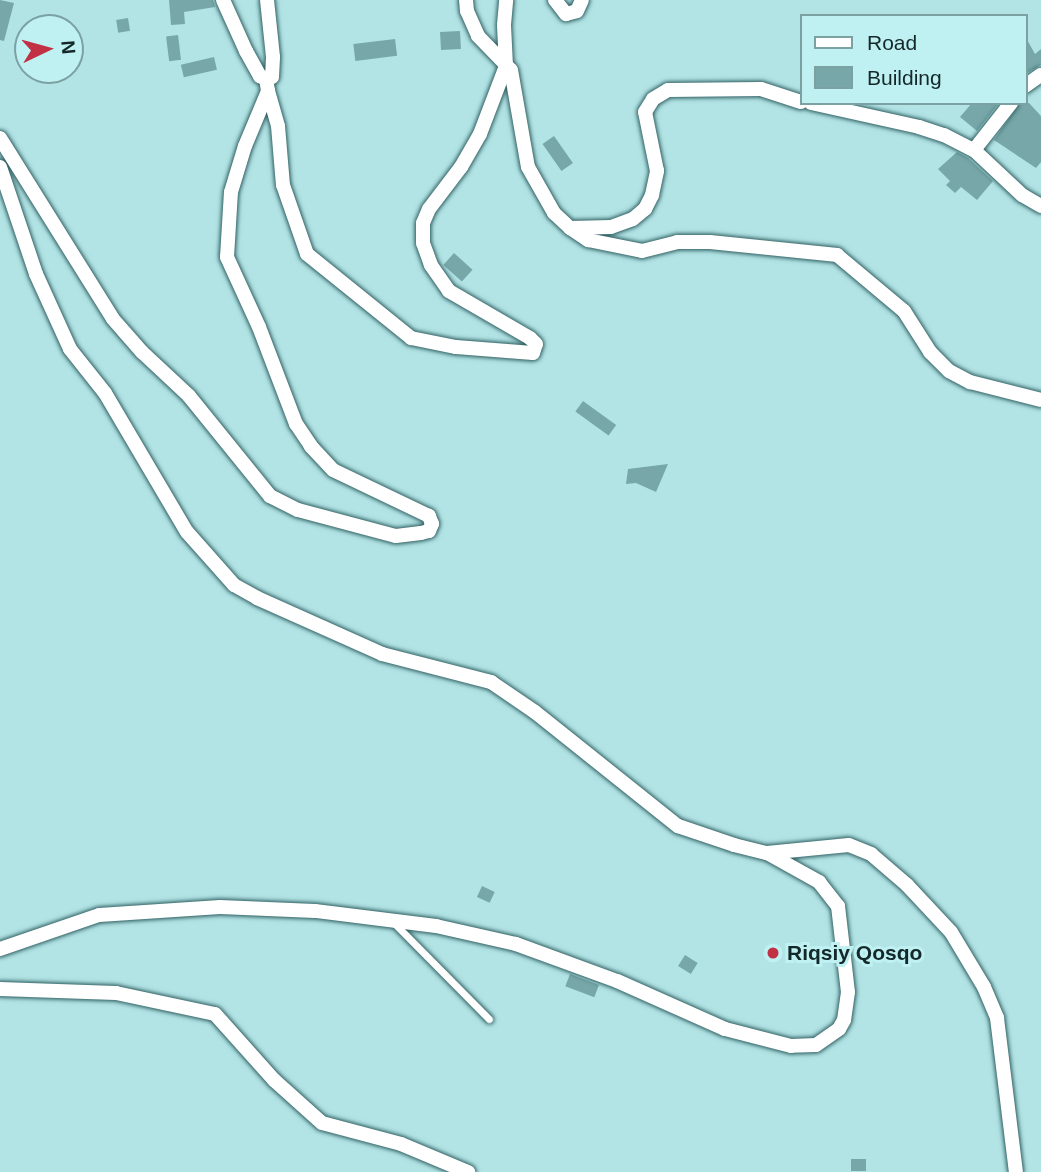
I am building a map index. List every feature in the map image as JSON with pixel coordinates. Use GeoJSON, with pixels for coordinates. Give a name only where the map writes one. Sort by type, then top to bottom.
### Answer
{"type":"FeatureCollection","features":[{"type":"Feature","properties":{"kind":"street"},"geometry":{"type":"LineString","coordinates":[[223,0],[246,51],[267,85],[278,126],[282,186],[307,254],[411,338],[456,347],[533,353],[536,344],[530,338],[449,291],[431,265],[424,243],[423,223],[429,209],[461,167],[480,134],[506,66],[506,0]]}},
{"type":"Feature","properties":{"kind":"street"},"geometry":{"type":"LineString","coordinates":[[0,138],[113,318],[142,352],[189,396],[270,496],[298,510],[396,536],[429,530],[432,524],[429,516],[334,470],[312,446],[296,424],[227,257],[231,191],[272,77],[274,57],[267,0]]}},
{"type":"Feature","properties":{"kind":"street"},"geometry":{"type":"LineString","coordinates":[[466,0],[467,12],[478,36],[511,70],[528,167],[554,212],[570,228],[588,240],[642,251],[677,242],[710,242],[837,255],[904,311],[930,352],[949,371],[970,382],[1041,400]]}},
{"type":"Feature","properties":{"kind":"street"},"geometry":{"type":"LineString","coordinates":[[555,0],[566,14],[577,11],[582,0]]}},
{"type":"Feature","properties":{"kind":"street"},"geometry":{"type":"LineString","coordinates":[[570,228],[611,227],[633,219],[645,209],[652,195],[657,171],[645,112],[653,99],[668,90],[761,89],[800,102]]}},
{"type":"Feature","properties":{"kind":"street"},"geometry":{"type":"LineString","coordinates":[[820,105],[919,127],[974,150],[1022,195],[1041,206]]}},
{"type":"Feature","properties":{"kind":"street"},"geometry":{"type":"LineString","coordinates":[[974,150],[1009,105]]}},
{"type":"Feature","properties":{"kind":"street"},"geometry":{"type":"LineString","coordinates":[[0,167],[36,274],[70,349],[105,393],[187,532],[234,585],[382,654],[491,682],[535,712],[678,826],[767,853],[819,883],[838,906],[847,980],[844,1020],[839,1029],[816,1045],[791,1046],[747,1037],[617,981],[516,944],[436,926],[391,920],[315,911],[219,907],[99,915],[0,949]]}},
{"type":"Feature","properties":{"kind":"street"},"geometry":{"type":"LineString","coordinates":[[767,853],[849,845],[871,854],[907,885],[951,932],[984,987],[996,1018],[1016,1172]]}},
{"type":"Feature","properties":{"kind":"street"},"geometry":{"type":"LineString","coordinates":[[0,989],[117,993],[215,1014],[274,1080],[322,1123],[401,1144],[468,1172]]}},
{"type":"Feature","properties":{"kind":"lane"},"geometry":{"type":"LineString","coordinates":[[391,920],[489,1019]]}},
{"type":"Feature","properties":{"kind":"building"},"geometry":{"type":"Polygon","coordinates":[[[0,0],[14,3],[4,41],[0,40],[0,0]]]}},
{"type":"Feature","properties":{"kind":"building"},"geometry":{"type":"Polygon","coordinates":[[[169,0],[213,0],[215,7],[184,12],[185,24],[171,25],[169,0]]]}},
{"type":"Feature","properties":{"kind":"building"},"geometry":{"type":"Polygon","coordinates":[[[128,18],[130,31],[118,33],[116,20],[128,18]]]}},
{"type":"Feature","properties":{"kind":"building"},"geometry":{"type":"Polygon","coordinates":[[[460,31],[461,49],[441,50],[440,32],[460,31]]]}},
{"type":"Feature","properties":{"kind":"building"},"geometry":{"type":"Polygon","coordinates":[[[178,35],[181,60],[169,61],[166,36],[178,35]]]}},
{"type":"Feature","properties":{"kind":"building"},"geometry":{"type":"Polygon","coordinates":[[[395,39],[397,56],[355,61],[353,44],[395,39]]]}},
{"type":"Feature","properties":{"kind":"building"},"geometry":{"type":"Polygon","coordinates":[[[1027,40],[1035,54],[1041,49],[1041,65],[1027,73],[1027,40]]]}},
{"type":"Feature","properties":{"kind":"building"},"geometry":{"type":"Polygon","coordinates":[[[214,57],[217,70],[184,77],[181,65],[214,57]]]}},
{"type":"Feature","properties":{"kind":"building"},"geometry":{"type":"Polygon","coordinates":[[[1029,103],[1041,116],[1041,162],[1036,168],[994,140],[1019,105],[1029,103]]]}},
{"type":"Feature","properties":{"kind":"building"},"geometry":{"type":"Polygon","coordinates":[[[970,105],[997,105],[977,131],[960,117],[970,105]]]}},
{"type":"Feature","properties":{"kind":"building"},"geometry":{"type":"Polygon","coordinates":[[[554,136],[573,163],[561,171],[543,144],[554,136]]]}},
{"type":"Feature","properties":{"kind":"building"},"geometry":{"type":"Polygon","coordinates":[[[957,152],[968,158],[993,181],[977,200],[961,187],[955,193],[946,185],[950,181],[938,169],[957,152]]]}},
{"type":"Feature","properties":{"kind":"building"},"geometry":{"type":"Polygon","coordinates":[[[454,253],[473,270],[462,282],[443,265],[454,253]]]}},
{"type":"Feature","properties":{"kind":"building"},"geometry":{"type":"Polygon","coordinates":[[[583,401],[616,425],[609,436],[575,412],[583,401]]]}},
{"type":"Feature","properties":{"kind":"building"},"geometry":{"type":"Polygon","coordinates":[[[668,464],[656,492],[636,483],[626,484],[628,469],[668,464]]]}},
{"type":"Feature","properties":{"kind":"building"},"geometry":{"type":"Polygon","coordinates":[[[482,886],[495,892],[490,903],[477,897],[482,886]]]}},
{"type":"Feature","properties":{"kind":"building"},"geometry":{"type":"Polygon","coordinates":[[[685,955],[698,963],[691,974],[678,966],[685,955]]]}},
{"type":"Feature","properties":{"kind":"building"},"geometry":{"type":"Polygon","coordinates":[[[570,974],[599,985],[594,997],[565,986],[570,974]]]}},
{"type":"Feature","properties":{"kind":"building"},"geometry":{"type":"Polygon","coordinates":[[[851,1159],[866,1159],[866,1171],[851,1171],[851,1159]]]}},
{"type":"Feature","properties":{"kind":"place","name":"Riqsiy Qosqo"},"geometry":{"type":"Point","coordinates":[773,953]}}]}
